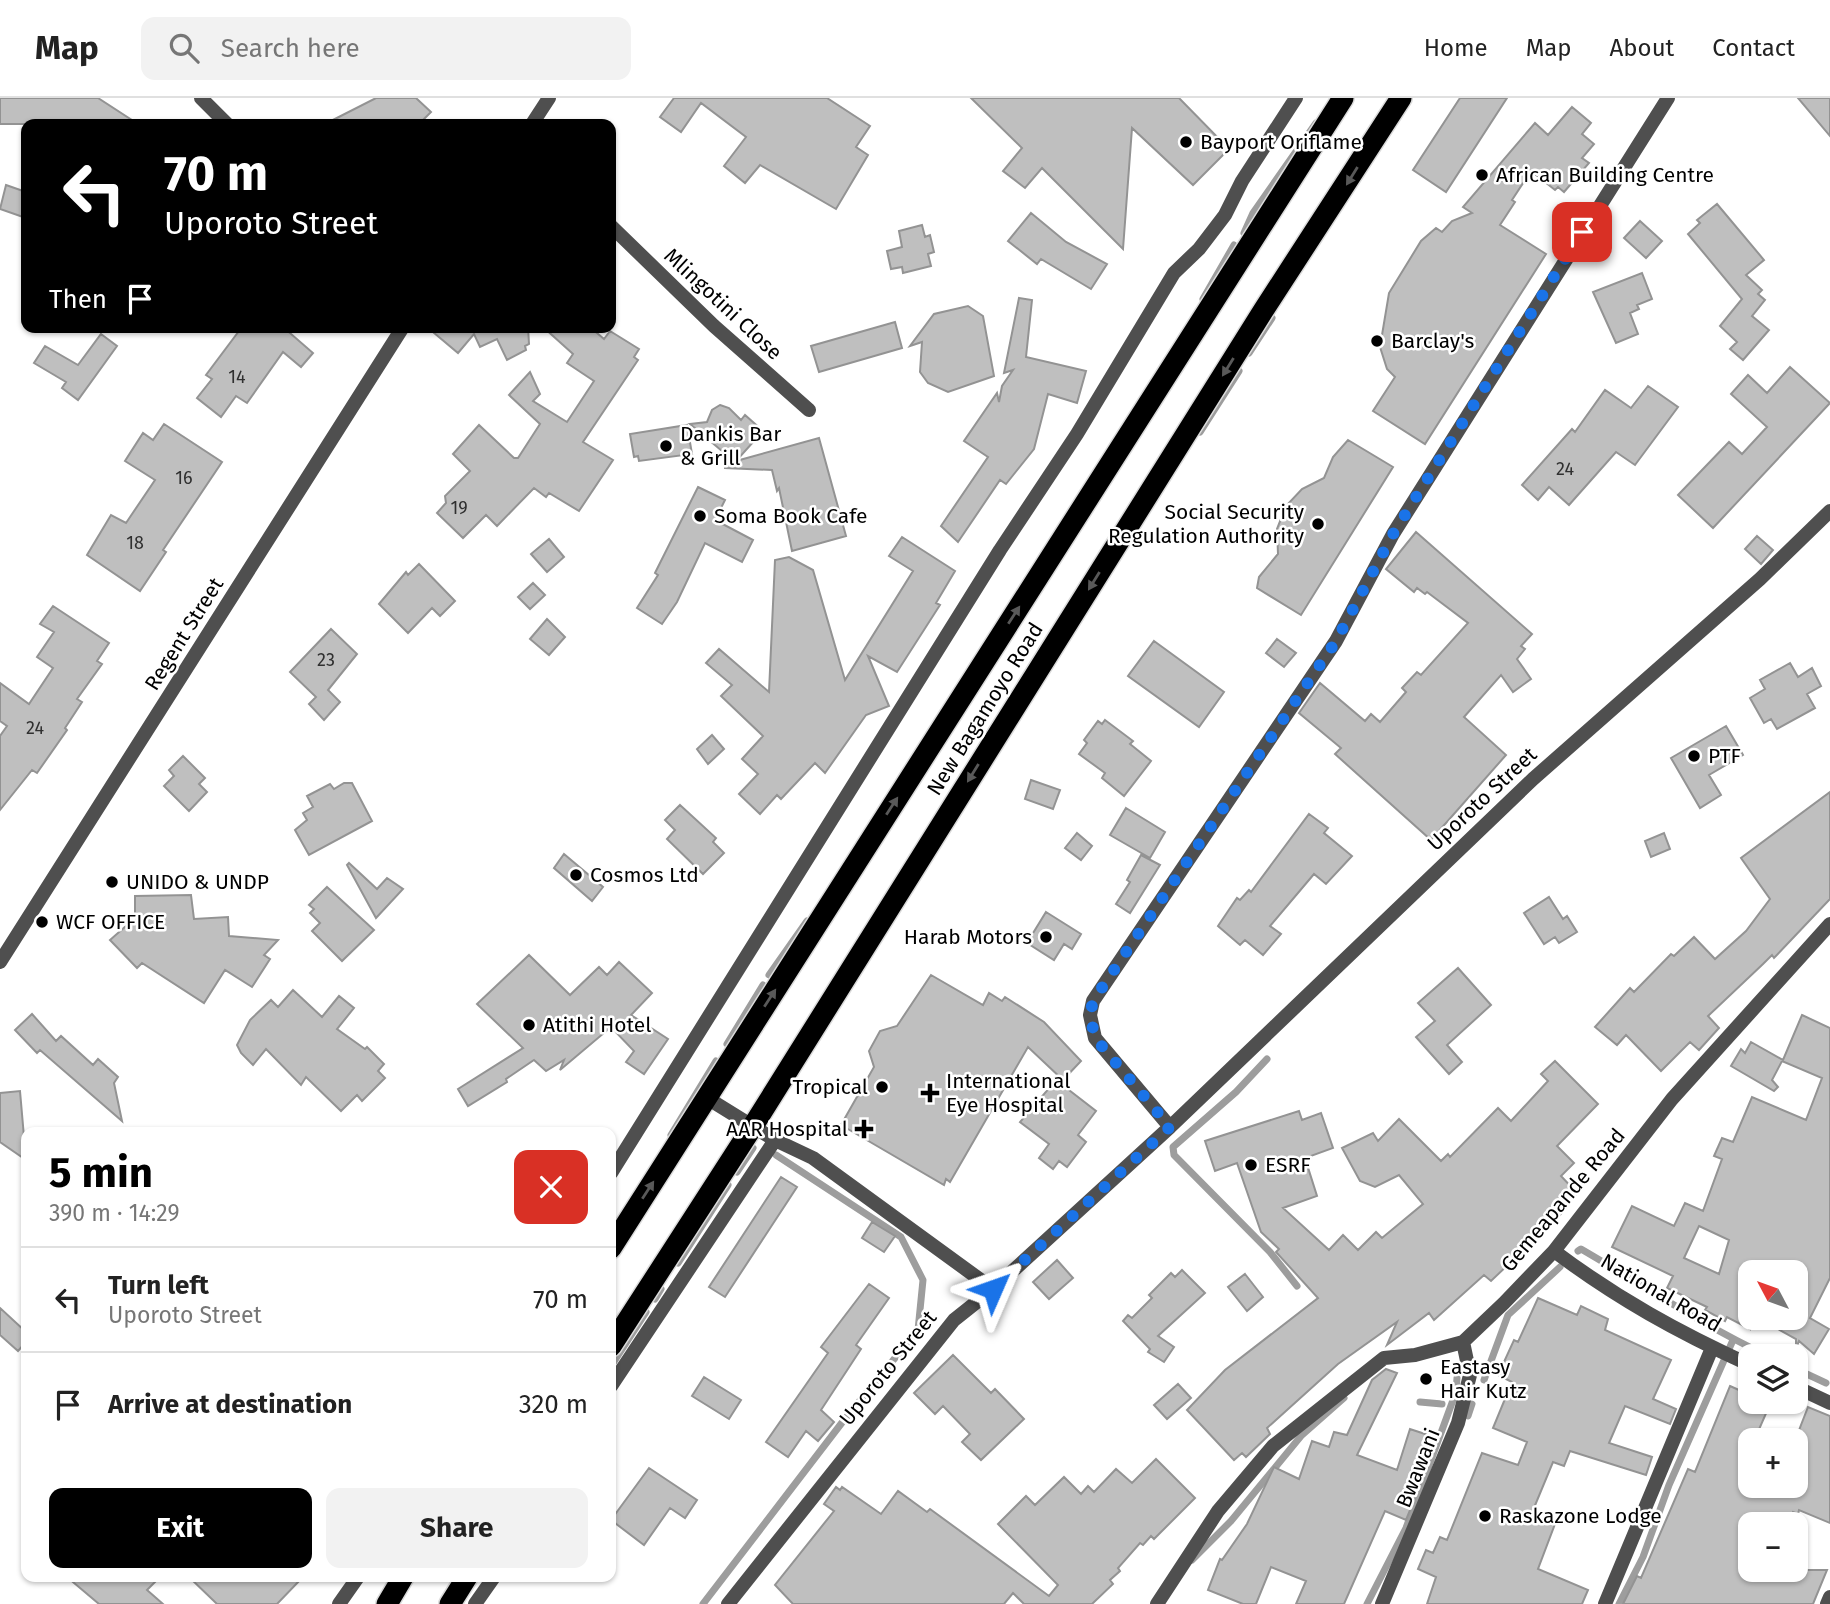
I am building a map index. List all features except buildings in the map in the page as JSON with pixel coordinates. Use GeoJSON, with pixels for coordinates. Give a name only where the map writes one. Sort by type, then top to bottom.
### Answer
{"type":"FeatureCollection","features":[{"type":"Feature","properties":{"kind":"highway","name":"New Bagamoyo Road"},"geometry":{"type":"LineString","coordinates":[[616,1240],[1343,98]]}},
{"type":"Feature","properties":{"kind":"highway","name":"New Bagamoyo Road"},"geometry":{"type":"LineString","coordinates":[[616,1338],[753,1126],[1263,311],[1402,98]]}},
{"type":"Feature","properties":{"kind":"highway"},"geometry":{"type":"LineString","coordinates":[[387,1604],[401,1582]]}},
{"type":"Feature","properties":{"kind":"highway"},"geometry":{"type":"LineString","coordinates":[[450,1604],[464,1582]]}},
{"type":"Feature","properties":{"kind":"street"},"geometry":{"type":"LineString","coordinates":[[201,98],[222,119]]}},
{"type":"Feature","properties":{"kind":"street"},"geometry":{"type":"LineString","coordinates":[[535,119],[549,98]]}},
{"type":"Feature","properties":{"kind":"street"},"geometry":{"type":"LineString","coordinates":[[616,1165],[1000,550],[1077,434],[1174,273],[1199,248],[1225,215],[1242,181],[1296,98]]}},
{"type":"Feature","properties":{"kind":"street"},"geometry":{"type":"LineString","coordinates":[[1170,1127],[1095,1038],[1090,1015],[1093,1001],[1336,641],[1393,534],[1668,98]]}},
{"type":"Feature","properties":{"kind":"street","name":"Mlingotini Close"},"geometry":{"type":"LineString","coordinates":[[616,231],[714,326],[809,410]]}},
{"type":"Feature","properties":{"kind":"street","name":"Regent Street"},"geometry":{"type":"LineString","coordinates":[[0,962],[399,333]]}},
{"type":"Feature","properties":{"kind":"street","name":"Uporoto Street"},"geometry":{"type":"LineString","coordinates":[[728,1604],[909,1373],[954,1320],[993,1289],[1170,1127],[1533,779],[1760,579],[1830,511]]}},
{"type":"Feature","properties":{"kind":"street","name":"Gemeapande Road"},"geometry":{"type":"LineString","coordinates":[[1157,1604],[1218,1511],[1273,1446],[1384,1358],[1415,1355],[1463,1342],[1554,1251],[1672,1099],[1830,924]]}},
{"type":"Feature","properties":{"kind":"street"},"geometry":{"type":"LineString","coordinates":[[707,1098],[775,1140],[813,1158],[993,1289]]}},
{"type":"Feature","properties":{"kind":"street"},"geometry":{"type":"LineString","coordinates":[[616,1378],[775,1140]]}},
{"type":"Feature","properties":{"kind":"street","name":"National Road"},"geometry":{"type":"LineString","coordinates":[[1554,1251],[1628,1304],[1738,1360]]}},
{"type":"Feature","properties":{"kind":"street","name":"Bwawani"},"geometry":{"type":"LineString","coordinates":[[1382,1604],[1458,1423],[1470,1375],[1463,1342]]}},
{"type":"Feature","properties":{"kind":"street"},"geometry":{"type":"LineString","coordinates":[[1605,1604],[1712,1348]]}},
{"type":"Feature","properties":{"kind":"street"},"geometry":{"type":"LineString","coordinates":[[1808,1392],[1829,1400]]}},
{"type":"Feature","properties":{"kind":"street"},"geometry":{"type":"LineString","coordinates":[[339,1604],[354,1582]]}},
{"type":"Feature","properties":{"kind":"street"},"geometry":{"type":"LineString","coordinates":[[475,1604],[490,1582]]}},
{"type":"Feature","properties":{"kind":"street"},"geometry":{"type":"LineString","coordinates":[[1827,1604],[1830,1597]]}},
{"type":"Feature","properties":{"kind":"waterway"},"geometry":{"type":"LineString","coordinates":[[1244,233],[1253,213],[1316,123]]}},
{"type":"Feature","properties":{"kind":"waterway"},"geometry":{"type":"LineString","coordinates":[[1203,299],[1234,245]]}},
{"type":"Feature","properties":{"kind":"waterway"},"geometry":{"type":"LineString","coordinates":[[1249,353],[1272,318]]}},
{"type":"Feature","properties":{"kind":"waterway"},"geometry":{"type":"LineString","coordinates":[[1200,432],[1239,371]]}},
{"type":"Feature","properties":{"kind":"waterway"},"geometry":{"type":"LineString","coordinates":[[769,975],[807,921]]}},
{"type":"Feature","properties":{"kind":"waterway"},"geometry":{"type":"LineString","coordinates":[[727,1044],[763,985]]}},
{"type":"Feature","properties":{"kind":"waterway"},"geometry":{"type":"LineString","coordinates":[[1267,1059],[1236,1092],[1173,1147],[1174,1155],[1270,1252],[1297,1286]]}},
{"type":"Feature","properties":{"kind":"waterway"},"geometry":{"type":"LineString","coordinates":[[671,1135],[716,1061]]}},
{"type":"Feature","properties":{"kind":"waterway"},"geometry":{"type":"LineString","coordinates":[[737,1172],[753,1148]]}},
{"type":"Feature","properties":{"kind":"waterway"},"geometry":{"type":"LineString","coordinates":[[703,1604],[844,1420],[918,1330],[923,1280],[901,1237],[776,1155]]}},
{"type":"Feature","properties":{"kind":"waterway"},"geometry":{"type":"LineString","coordinates":[[678,1263],[728,1185]]}},
{"type":"Feature","properties":{"kind":"waterway"},"geometry":{"type":"LineString","coordinates":[[1578,1251],[1581,1249],[1744,1344]]}},
{"type":"Feature","properties":{"kind":"waterway"},"geometry":{"type":"LineString","coordinates":[[1484,1380],[1508,1315],[1560,1267]]}},
{"type":"Feature","properties":{"kind":"waterway"},"geometry":{"type":"LineString","coordinates":[[655,1299],[661,1289]]}},
{"type":"Feature","properties":{"kind":"waterway"},"geometry":{"type":"LineString","coordinates":[[616,1358],[646,1312]]}},
{"type":"Feature","properties":{"kind":"waterway"},"geometry":{"type":"LineString","coordinates":[[1619,1604],[1643,1557],[1669,1485],[1733,1340]]}},
{"type":"Feature","properties":{"kind":"waterway"},"geometry":{"type":"LineString","coordinates":[[1808,1375],[1826,1383]]}},
{"type":"Feature","properties":{"kind":"waterway"},"geometry":{"type":"LineString","coordinates":[[1367,1604],[1406,1528],[1456,1392],[1457,1378]]}},
{"type":"Feature","properties":{"kind":"waterway"},"geometry":{"type":"LineString","coordinates":[[1192,1560],[1231,1521],[1301,1436],[1344,1398]]}},
{"type":"Feature","properties":{"kind":"waterway"},"geometry":{"type":"LineString","coordinates":[[1420,1402],[1442,1404]]}},
{"type":"Feature","properties":{"kind":"waterway"},"geometry":{"type":"LineString","coordinates":[[1468,1416],[1472,1404]]}},
{"type":"Feature","properties":{"kind":"place","name":"Bayport Oriflame"},"geometry":{"type":"Point","coordinates":[1186,142]}},
{"type":"Feature","properties":{"kind":"place","name":"African Building Centre"},"geometry":{"type":"Point","coordinates":[1482,175]}},
{"type":"Feature","properties":{"kind":"place","name":"Barclay's"},"geometry":{"type":"Point","coordinates":[1377,341]}},
{"type":"Feature","properties":{"kind":"place","name":"Dankis Bar & Grill"},"geometry":{"type":"Point","coordinates":[666,446]}},
{"type":"Feature","properties":{"kind":"place","name":"Soma Book Cafe"},"geometry":{"type":"Point","coordinates":[700,516]}},
{"type":"Feature","properties":{"kind":"place","name":"Social Security Regulation Authority"},"geometry":{"type":"Point","coordinates":[1318,524]}},
{"type":"Feature","properties":{"kind":"place","name":"PTF"},"geometry":{"type":"Point","coordinates":[1694,756]}},
{"type":"Feature","properties":{"kind":"place","name":"Cosmos Ltd"},"geometry":{"type":"Point","coordinates":[576,875]}},
{"type":"Feature","properties":{"kind":"place","name":"UNIDO & UNDP"},"geometry":{"type":"Point","coordinates":[112,882]}},
{"type":"Feature","properties":{"kind":"place","name":"WCF OFFICE"},"geometry":{"type":"Point","coordinates":[42,922]}},
{"type":"Feature","properties":{"kind":"place","name":"Harab Motors"},"geometry":{"type":"Point","coordinates":[1046,937]}},
{"type":"Feature","properties":{"kind":"place","name":"Atithi Hotel"},"geometry":{"type":"Point","coordinates":[529,1025]}},
{"type":"Feature","properties":{"kind":"place","name":"Tropical"},"geometry":{"type":"Point","coordinates":[882,1087]}},
{"type":"Feature","properties":{"kind":"place","name":"International Eye Hospital"},"geometry":{"type":"Point","coordinates":[930,1093]}},
{"type":"Feature","properties":{"kind":"place","name":"AAR Hospital"},"geometry":{"type":"Point","coordinates":[864,1129]}},
{"type":"Feature","properties":{"kind":"place","name":"ESRF"},"geometry":{"type":"Point","coordinates":[1251,1165]}},
{"type":"Feature","properties":{"kind":"place","name":"Eastasy Hair Kutz"},"geometry":{"type":"Point","coordinates":[1426,1379]}},
{"type":"Feature","properties":{"kind":"place","name":"Raskazone Lodge"},"geometry":{"type":"Point","coordinates":[1485,1516]}},
{"type":"Feature","properties":{"kind":"route"},"geometry":{"type":"LineString","coordinates":[[993,1289],[1170,1127],[1103,1051],[1095,1038],[1090,1015],[1093,1001],[1336,641],[1393,534],[1582,232]]}}]}
